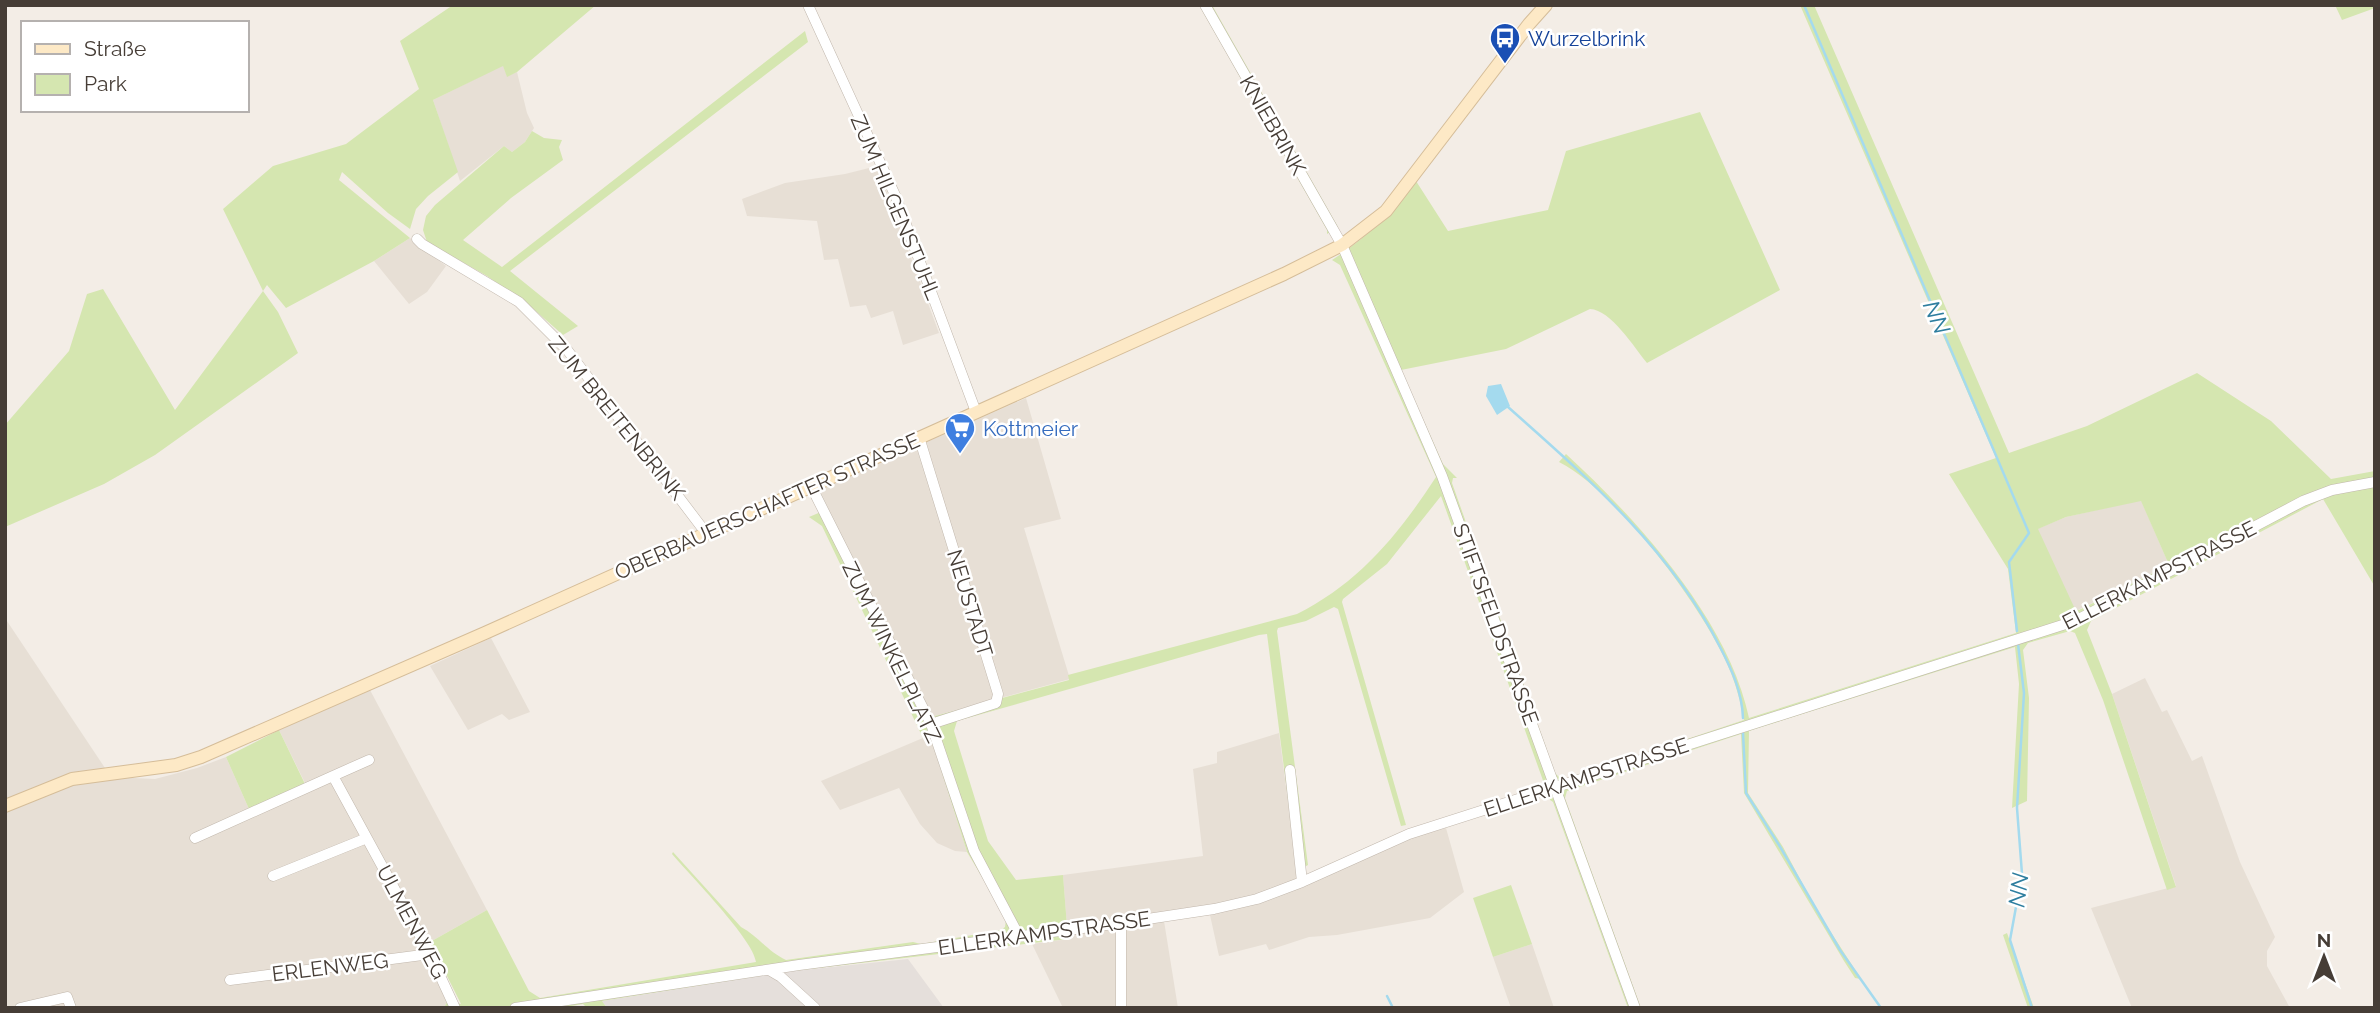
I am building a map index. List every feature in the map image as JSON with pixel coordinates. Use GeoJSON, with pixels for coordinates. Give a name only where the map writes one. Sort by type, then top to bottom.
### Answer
{"type":"FeatureCollection","features":[{"type":"Feature","properties":{"kind":"main road","name":"OBERBAUERSCHAFTER STRASSE"},"geometry":{"type":"LineString","coordinates":[[5,806],[72,779],[176,765],[201,757],[485,633],[1272,279],[1342,245],[1386,211],[1546,5]]}},
{"type":"Feature","properties":{"kind":"street","name":"ZUM HILGENSTUHL"},"geometry":{"type":"LineString","coordinates":[[808,5],[895,195],[976,412]]}},
{"type":"Feature","properties":{"kind":"street","name":"KNIEBRINK"},"geometry":{"type":"LineString","coordinates":[[1205,5],[1342,245]]}},
{"type":"Feature","properties":{"kind":"street","name":"ZUM BREITENBRINK"},"geometry":{"type":"LineString","coordinates":[[417,239],[519,302],[568,351],[706,533]]}},
{"type":"Feature","properties":{"kind":"street","name":"STIFTSFELDSTRASSE"},"geometry":{"type":"LineString","coordinates":[[1342,245],[1443,476],[1635,1008]]}},
{"type":"Feature","properties":{"kind":"street","name":"NEUSTADT"},"geometry":{"type":"LineString","coordinates":[[919,437],[998,694],[996,703],[931,724]]}},
{"type":"Feature","properties":{"kind":"street","name":"ELLERKAMPSTRASSE"},"geometry":{"type":"LineString","coordinates":[[515,1008],[769,970],[1121,923],[1257,900],[1409,834],[2075,621],[2303,501],[2332,490],[2375,482]]}},
{"type":"Feature","properties":{"kind":"street","name":"ZUM WINKELPLATZ"},"geometry":{"type":"LineString","coordinates":[[811,486],[931,724],[974,851],[1019,936]]}},
{"type":"Feature","properties":{"kind":"street"},"geometry":{"type":"LineString","coordinates":[[195,838],[369,760]]}},
{"type":"Feature","properties":{"kind":"street"},"geometry":{"type":"LineString","coordinates":[[1290,770],[1302,882]]}},
{"type":"Feature","properties":{"kind":"street","name":"ULMENWEG"},"geometry":{"type":"LineString","coordinates":[[333,776],[430,954],[455,1008]]}},
{"type":"Feature","properties":{"kind":"street"},"geometry":{"type":"LineString","coordinates":[[273,876],[367,838]]}},
{"type":"Feature","properties":{"kind":"street"},"geometry":{"type":"LineString","coordinates":[[1121,923],[1121,1008]]}},
{"type":"Feature","properties":{"kind":"street","name":"ERLENWEG"},"geometry":{"type":"LineString","coordinates":[[230,980],[430,954]]}},
{"type":"Feature","properties":{"kind":"street"},"geometry":{"type":"LineString","coordinates":[[769,970],[781,977],[815,1008]]}},
{"type":"Feature","properties":{"kind":"street"},"geometry":{"type":"LineString","coordinates":[[20,1008],[66,997],[71,1008]]}},
{"type":"Feature","properties":{"kind":"shaded area"},"geometry":{"type":"Polygon","coordinates":[[[503,65],[507,76],[517,72],[527,113],[534,128],[525,142],[512,152],[504,146],[460,181],[433,100],[503,65]]]}},
{"type":"Feature","properties":{"kind":"shaded area"},"geometry":{"type":"Polygon","coordinates":[[[877,166],[939,333],[903,345],[893,311],[871,318],[866,305],[850,307],[838,259],[824,260],[817,221],[747,216],[742,199],[785,183],[877,166]]]}},
{"type":"Feature","properties":{"kind":"shaded area"},"geometry":{"type":"Polygon","coordinates":[[[410,238],[446,266],[427,292],[409,304],[374,261],[410,238]]]}},
{"type":"Feature","properties":{"kind":"shaded area"},"geometry":{"type":"Polygon","coordinates":[[[1026,398],[1061,519],[1024,528],[1070,679],[931,717],[819,490],[1026,398]]]}},
{"type":"Feature","properties":{"kind":"shaded area"},"geometry":{"type":"Polygon","coordinates":[[[2141,500],[2169,565],[2078,610],[2074,609],[2037,529],[2066,517],[2141,500]]]}},
{"type":"Feature","properties":{"kind":"shaded area"},"geometry":{"type":"Polygon","coordinates":[[[5,618],[111,777],[155,779],[226,757],[249,809],[305,783],[279,730],[370,690],[487,910],[421,947],[448,1000],[444,1008],[5,1008],[5,618]]]}},
{"type":"Feature","properties":{"kind":"shaded area"},"geometry":{"type":"Polygon","coordinates":[[[491,638],[530,712],[509,720],[502,714],[468,730],[430,666],[491,638]]]}},
{"type":"Feature","properties":{"kind":"shaded area"},"geometry":{"type":"Polygon","coordinates":[[[2145,678],[2162,712],[2167,710],[2192,761],[2202,756],[2240,862],[2275,937],[2267,951],[2267,966],[2290,1008],[2132,1008],[2091,908],[2176,886],[2112,694],[2145,678]]]}},
{"type":"Feature","properties":{"kind":"shaded area"},"geometry":{"type":"Polygon","coordinates":[[[1279,733],[1297,871],[1305,885],[1403,840],[1446,828],[1464,892],[1430,918],[1337,935],[1309,937],[1269,950],[1266,944],[1219,956],[1210,915],[1164,921],[1178,1008],[1063,1008],[1032,944],[1068,939],[1063,875],[1203,856],[1193,769],[1217,763],[1217,752],[1279,733]]]}},
{"type":"Feature","properties":{"kind":"shaded area"},"geometry":{"type":"Polygon","coordinates":[[[930,735],[967,852],[955,851],[937,843],[920,824],[899,788],[840,810],[821,781],[930,735]]]}},
{"type":"Feature","properties":{"kind":"shaded area"},"geometry":{"type":"Polygon","coordinates":[[[1532,944],[1554,1008],[1511,1008],[1493,957],[1532,944]]]}},
{"type":"Feature","properties":{"kind":"shaded area"},"geometry":{"type":"Polygon","coordinates":[[[908,959],[944,1008],[607,1008],[602,1001],[784,972],[908,959]]]}},
{"type":"Feature","properties":{"kind":"green space"},"geometry":{"type":"Polygon","coordinates":[[[453,5],[596,5],[517,72],[507,77],[503,66],[433,100],[458,172],[416,209],[410,229],[342,172],[339,180],[410,238],[374,261],[286,308],[267,285],[263,291],[223,209],[273,166],[346,144],[419,89],[400,41],[453,5]]]}},
{"type":"Feature","properties":{"kind":"green space"},"geometry":{"type":"Polygon","coordinates":[[[1199,5],[1212,5],[1338,227],[1327,234],[1327,230],[1199,5]]]}},
{"type":"Feature","properties":{"kind":"green space"},"geometry":{"type":"Polygon","coordinates":[[[1800,5],[1814,5],[2009,453],[2087,426],[2197,373],[2271,421],[2331,479],[2375,471],[2375,587],[2323,499],[2091,621],[2087,630],[2112,694],[2176,887],[2167,890],[2103,700],[2075,633],[2070,631],[2028,643],[2023,650],[2029,698],[2027,801],[2012,808],[2019,684],[2015,647],[1749,731],[1748,793],[1783,847],[1816,909],[1861,979],[1855,978],[1844,961],[1744,793],[1741,734],[1567,791],[1565,798],[1641,1008],[1628,1008],[1441,496],[1387,564],[1342,602],[1406,825],[1401,826],[1338,609],[1334,607],[1306,621],[1278,628],[1277,631],[1308,865],[1297,871],[1267,634],[1259,635],[957,721],[954,731],[988,841],[1016,880],[1063,875],[1068,939],[784,972],[602,1001],[607,1008],[587,1008],[583,1004],[560,1008],[444,1008],[448,1000],[461,1004],[430,942],[487,910],[529,991],[540,998],[756,962],[753,952],[733,923],[673,852],[741,927],[786,960],[913,942],[921,944],[1001,930],[1005,927],[1006,920],[1000,907],[967,852],[930,735],[923,738],[822,526],[809,517],[828,509],[931,717],[1069,680],[1068,675],[1297,614],[1319,602],[1340,588],[1376,555],[1436,477],[1340,265],[1332,260],[1378,224],[1416,181],[1448,231],[1548,210],[1566,151],[1700,112],[1780,290],[1647,363],[1614,322],[1590,309],[1506,349],[1401,370],[1443,464],[1457,478],[1453,478],[1452,483],[1555,773],[1560,778],[1567,779],[1744,720],[1731,673],[1682,587],[1633,526],[1607,499],[1582,477],[1559,462],[1566,454],[1622,509],[1677,574],[1722,645],[1738,682],[1749,718],[2016,633],[2008,569],[1949,474],[1996,458],[1800,5]],[[2141,501],[2066,517],[2038,529],[2075,609],[2079,610],[2169,565],[2141,501]]]}},
{"type":"Feature","properties":{"kind":"green space"},"geometry":{"type":"Polygon","coordinates":[[[2335,5],[2375,5],[2375,8],[2342,20],[2335,5]]]}},
{"type":"Feature","properties":{"kind":"green space"},"geometry":{"type":"Polygon","coordinates":[[[805,31],[808,42],[510,271],[578,326],[563,335],[530,306],[487,276],[427,242],[423,230],[426,216],[435,205],[504,146],[512,152],[525,142],[532,131],[544,138],[562,140],[559,147],[563,160],[511,198],[463,240],[502,267],[805,31]]]}},
{"type":"Feature","properties":{"kind":"green space"},"geometry":{"type":"Polygon","coordinates":[[[103,289],[175,410],[263,291],[278,312],[298,353],[155,455],[104,484],[5,527],[5,425],[69,351],[87,294],[103,289]]]}},
{"type":"Feature","properties":{"kind":"green space"},"geometry":{"type":"Polygon","coordinates":[[[279,730],[305,784],[249,809],[226,757],[279,730]]]}},
{"type":"Feature","properties":{"kind":"green space"},"geometry":{"type":"Polygon","coordinates":[[[1511,885],[1532,944],[1493,957],[1473,898],[1511,885]]]}},
{"type":"Feature","properties":{"kind":"green space"},"geometry":{"type":"Polygon","coordinates":[[[2007,933],[2034,1008],[2028,1008],[2003,935],[2007,933]]]}},
{"type":"Feature","properties":{"kind":"water"},"geometry":{"type":"Polygon","coordinates":[[[1501,384],[1510,406],[1497,415],[1486,396],[1488,386],[1501,384]]]}},
{"type":"Feature","properties":{"kind":"waterway","name":"NN"},"geometry":{"type":"LineString","coordinates":[[1804,5],[2029,533],[2009,562],[2017,631]]}},
{"type":"Feature","properties":{"kind":"waterway","name":"NN"},"geometry":{"type":"LineString","coordinates":[[1508,407],[1626,517],[1677,579],[1700,612],[1729,664],[1738,690],[1743,718]]}},
{"type":"Feature","properties":{"kind":"waterway","name":"NN"},"geometry":{"type":"LineString","coordinates":[[2018,644],[2024,693],[2017,808],[2022,874],[2010,940],[2032,1008]]}},
{"type":"Feature","properties":{"kind":"waterway","name":"NN"},"geometry":{"type":"LineString","coordinates":[[1743,733],[1746,793],[1840,950],[1881,1008]]}},
{"type":"Feature","properties":{"kind":"waterway"},"geometry":{"type":"LineString","coordinates":[[1387,996],[1393,1008]]}},
{"type":"Feature","properties":{"kind":"place","name":"Wurzelbrink"},"geometry":{"type":"Point","coordinates":[1505,65]}},
{"type":"Feature","properties":{"kind":"place","name":"Kottmeier"},"geometry":{"type":"Point","coordinates":[960,455]}}]}
